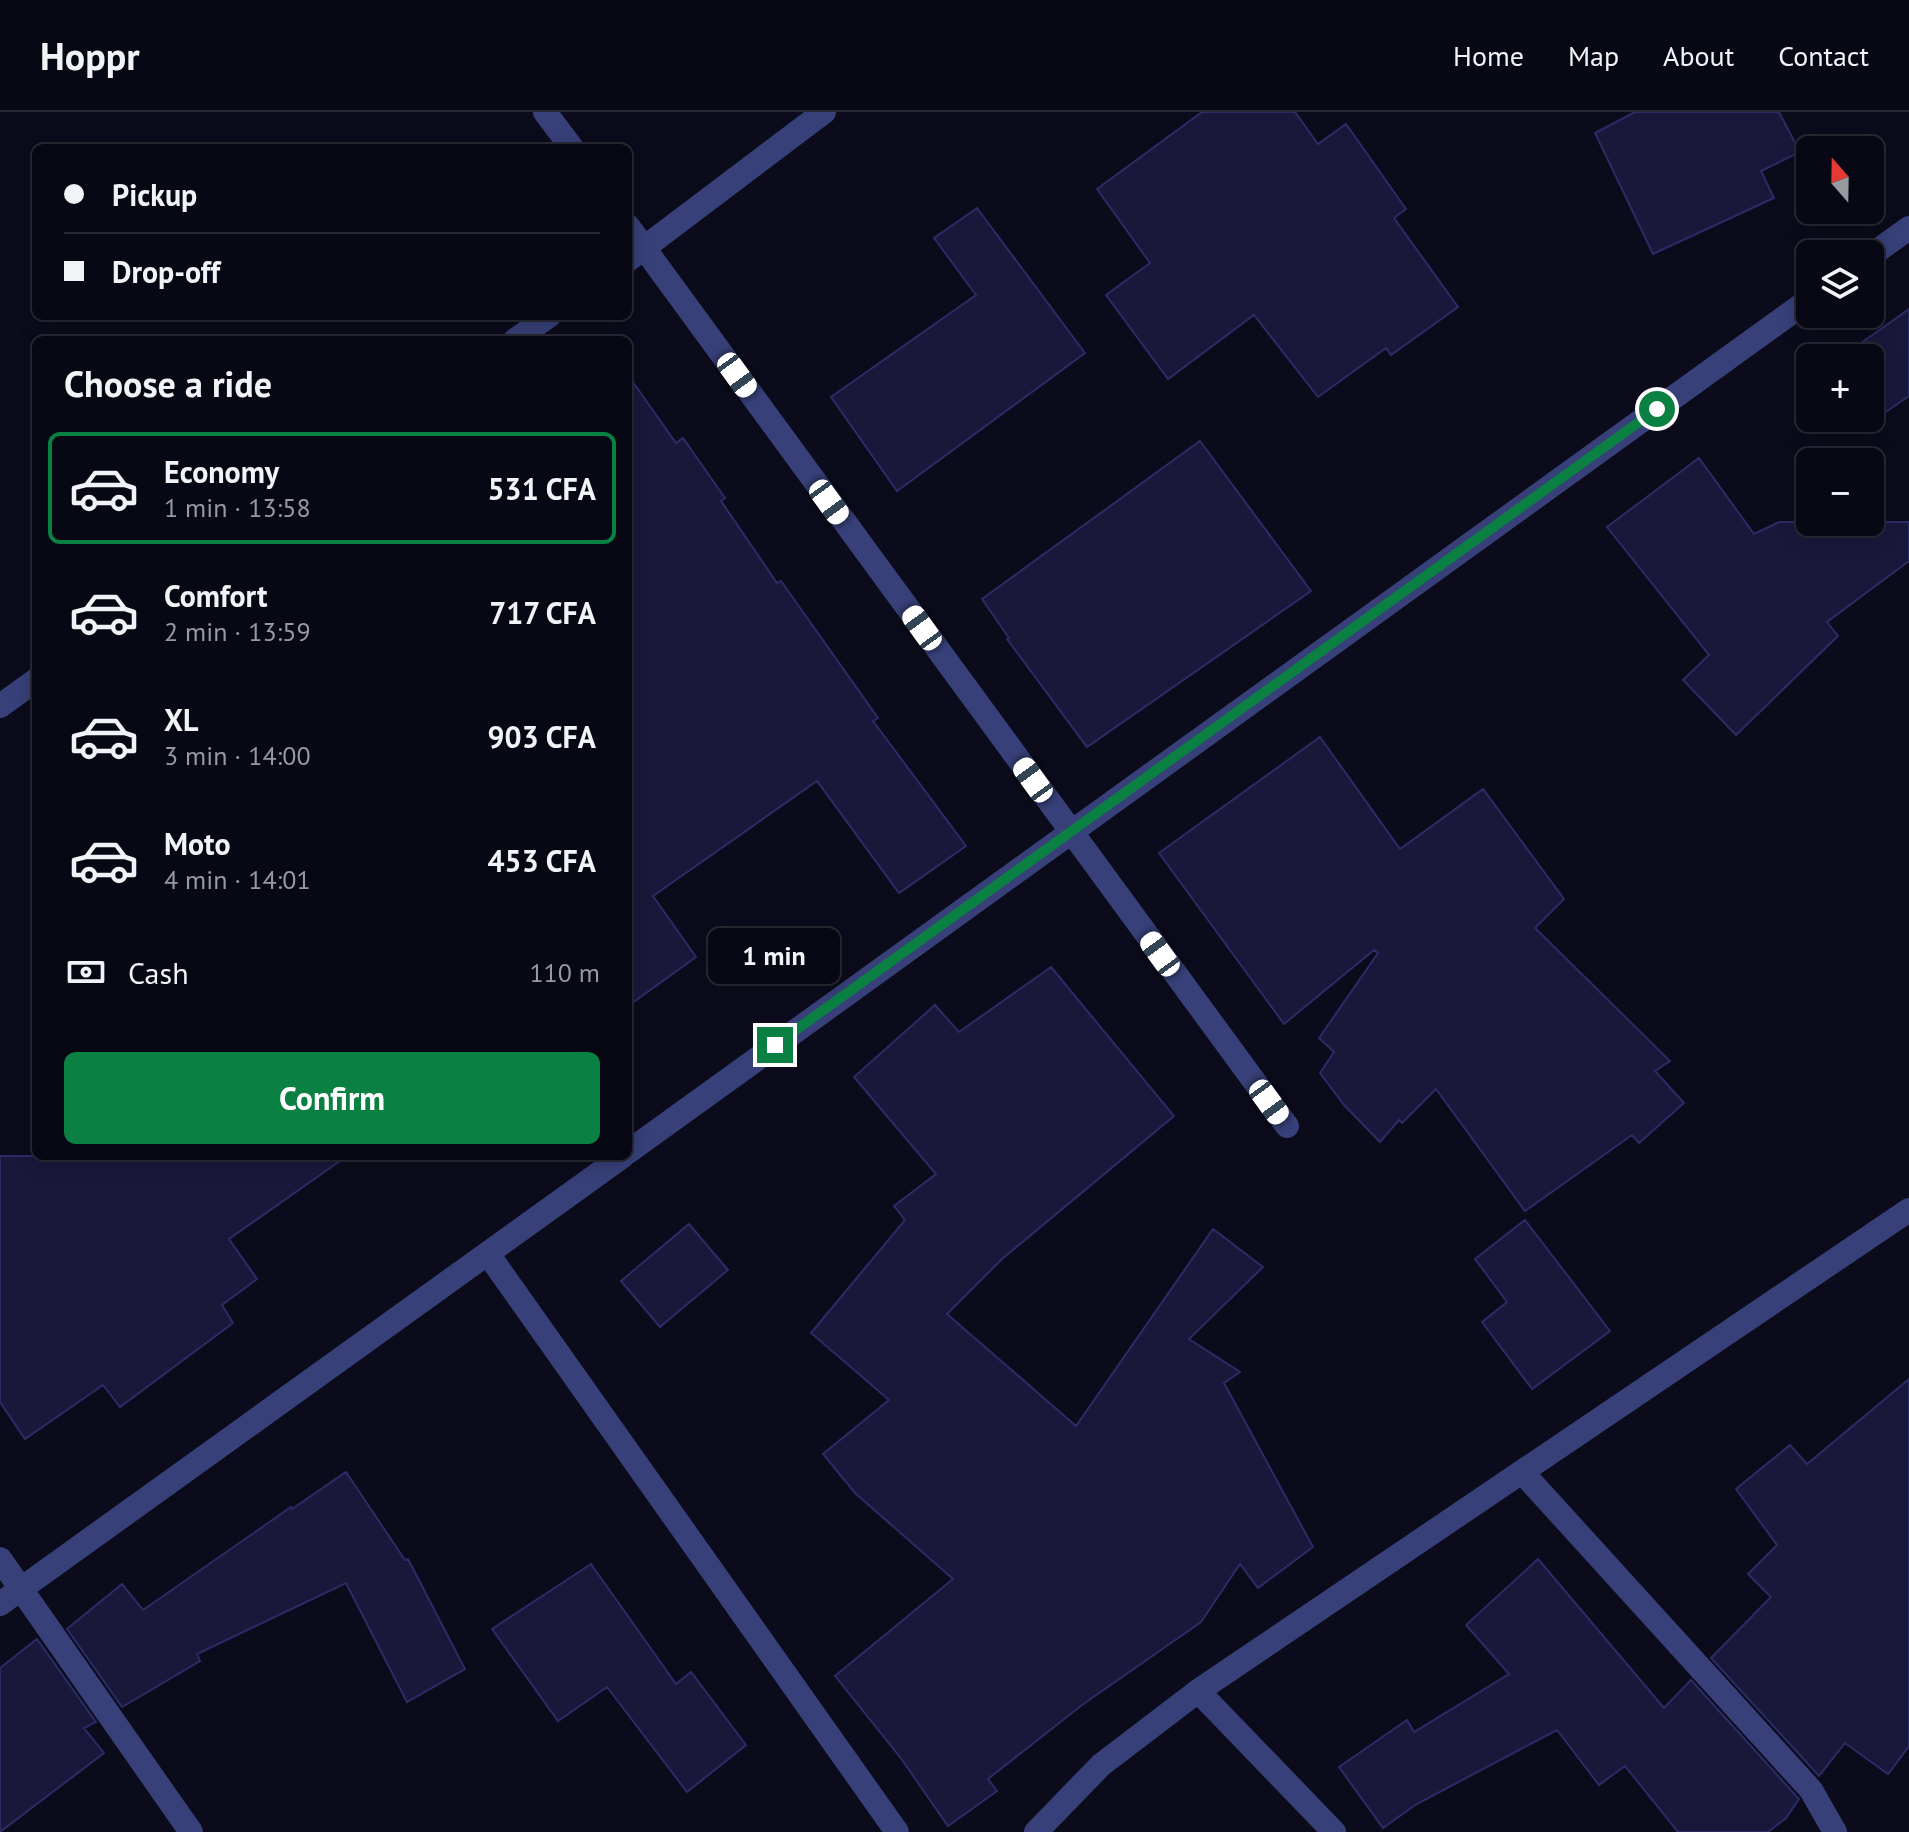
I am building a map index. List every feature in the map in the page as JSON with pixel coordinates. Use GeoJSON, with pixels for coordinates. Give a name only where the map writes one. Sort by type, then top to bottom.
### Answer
{"type":"FeatureCollection","features":[{"type":"Feature","properties":{"kind":"street"},"geometry":{"type":"LineString","coordinates":[[545,112],[569,144]]}},
{"type":"Feature","properties":{"kind":"street"},"geometry":{"type":"LineString","coordinates":[[824,112],[636,254],[1070,831],[1287,1126]]}},
{"type":"Feature","properties":{"kind":"street"},"geometry":{"type":"LineString","coordinates":[[1884,246],[1909,228]]}},
{"type":"Feature","properties":{"kind":"street"},"geometry":{"type":"LineString","coordinates":[[632,1149],[1796,309]]}},
{"type":"Feature","properties":{"kind":"street"},"geometry":{"type":"LineString","coordinates":[[521,336],[543,320]]}},
{"type":"Feature","properties":{"kind":"street"},"geometry":{"type":"LineString","coordinates":[[0,706],[32,683]]}},
{"type":"Feature","properties":{"kind":"street"},"geometry":{"type":"LineString","coordinates":[[0,1604],[617,1160]]}},
{"type":"Feature","properties":{"kind":"street"},"geometry":{"type":"LineString","coordinates":[[1036,1832],[1101,1765],[1198,1691],[1909,1210]]}},
{"type":"Feature","properties":{"kind":"street"},"geometry":{"type":"LineString","coordinates":[[488,1254],[897,1832]]}},
{"type":"Feature","properties":{"kind":"street"},"geometry":{"type":"LineString","coordinates":[[1523,1473],[1811,1790],[1835,1832]]}},
{"type":"Feature","properties":{"kind":"street"},"geometry":{"type":"LineString","coordinates":[[0,1559],[191,1832]]}},
{"type":"Feature","properties":{"kind":"street"},"geometry":{"type":"LineString","coordinates":[[1198,1691],[1334,1832]]}},
{"type":"Feature","properties":{"kind":"building"},"geometry":{"type":"Polygon","coordinates":[[[1202,112],[1295,112],[1318,144],[1346,124],[1406,209],[1394,218],[1458,307],[1391,355],[1386,348],[1318,397],[1254,315],[1168,379],[1106,295],[1150,263],[1097,189],[1202,112]]]}},
{"type":"Feature","properties":{"kind":"building"},"geometry":{"type":"Polygon","coordinates":[[[1635,112],[1779,112],[1796,144],[1796,154],[1761,171],[1774,198],[1653,254],[1595,133],[1635,112]]]}},
{"type":"Feature","properties":{"kind":"building"},"geometry":{"type":"Polygon","coordinates":[[[977,208],[1085,353],[897,491],[831,397],[976,295],[934,238],[977,208]]]}},
{"type":"Feature","properties":{"kind":"building"},"geometry":{"type":"Polygon","coordinates":[[[1909,309],[1909,396],[1884,413],[1884,344],[1860,344],[1909,309]]]}},
{"type":"Feature","properties":{"kind":"building"},"geometry":{"type":"Polygon","coordinates":[[[632,381],[676,443],[683,438],[725,498],[721,501],[777,583],[781,581],[878,718],[873,721],[966,846],[899,893],[817,781],[653,896],[696,957],[632,1003],[632,381]]]}},
{"type":"Feature","properties":{"kind":"building"},"geometry":{"type":"Polygon","coordinates":[[[1200,441],[1311,591],[1087,747],[1007,639],[982,599],[1200,441]]]}},
{"type":"Feature","properties":{"kind":"building"},"geometry":{"type":"Polygon","coordinates":[[[1699,458],[1754,534],[1779,522],[1796,522],[1796,536],[1884,536],[1884,522],[1909,522],[1909,561],[1827,622],[1838,636],[1736,735],[1683,680],[1709,655],[1607,527],[1699,458]]]}},
{"type":"Feature","properties":{"kind":"building"},"geometry":{"type":"Polygon","coordinates":[[[1320,737],[1400,849],[1483,789],[1564,899],[1535,928],[1670,1061],[1655,1071],[1684,1103],[1639,1143],[1632,1135],[1525,1211],[1436,1089],[1402,1123],[1399,1120],[1380,1142],[1344,1105],[1320,1073],[1334,1052],[1319,1038],[1378,953],[1374,950],[1284,1024],[1159,853],[1320,737]]]}},
{"type":"Feature","properties":{"kind":"building"},"geometry":{"type":"Polygon","coordinates":[[[1051,967],[1174,1116],[1002,1259],[947,1314],[1076,1426],[1213,1229],[1263,1267],[1189,1339],[1240,1372],[1224,1383],[1313,1547],[1258,1588],[1240,1564],[1201,1622],[1082,1705],[988,1779],[997,1791],[948,1826],[900,1757],[835,1676],[953,1579],[855,1493],[823,1454],[889,1400],[811,1333],[905,1220],[894,1206],[936,1174],[854,1077],[935,1005],[959,1032],[1051,967]]]}},
{"type":"Feature","properties":{"kind":"building"},"geometry":{"type":"Polygon","coordinates":[[[0,1156],[32,1156],[32,1160],[341,1160],[229,1239],[257,1279],[222,1305],[233,1323],[120,1407],[103,1385],[25,1439],[0,1402],[0,1156]]]}},
{"type":"Feature","properties":{"kind":"building"},"geometry":{"type":"Polygon","coordinates":[[[1525,1220],[1610,1331],[1532,1389],[1482,1322],[1507,1302],[1475,1259],[1525,1220]]]}},
{"type":"Feature","properties":{"kind":"building"},"geometry":{"type":"Polygon","coordinates":[[[689,1224],[728,1270],[660,1327],[621,1281],[689,1224]]]}},
{"type":"Feature","properties":{"kind":"building"},"geometry":{"type":"Polygon","coordinates":[[[1909,1379],[1909,1746],[1888,1774],[1845,1743],[1819,1776],[1711,1658],[1771,1597],[1748,1574],[1777,1545],[1736,1489],[1790,1445],[1807,1464],[1909,1379]]]}},
{"type":"Feature","properties":{"kind":"building"},"geometry":{"type":"Polygon","coordinates":[[[346,1472],[405,1560],[408,1559],[465,1669],[407,1702],[346,1583],[197,1654],[200,1661],[122,1707],[67,1629],[122,1584],[143,1610],[346,1472]]]}},
{"type":"Feature","properties":{"kind":"building"},"geometry":{"type":"Polygon","coordinates":[[[1538,1559],[1664,1708],[1691,1680],[1799,1799],[1786,1818],[1768,1832],[1678,1832],[1625,1766],[1599,1785],[1557,1730],[1415,1805],[1383,1828],[1339,1767],[1407,1720],[1414,1732],[1509,1674],[1466,1625],[1538,1559]]]}},
{"type":"Feature","properties":{"kind":"building"},"geometry":{"type":"Polygon","coordinates":[[[591,1564],[676,1684],[691,1672],[746,1745],[687,1792],[607,1687],[558,1721],[492,1629],[591,1564]]]}},
{"type":"Feature","properties":{"kind":"building"},"geometry":{"type":"Polygon","coordinates":[[[37,1639],[96,1722],[84,1728],[104,1753],[0,1832],[0,1668],[37,1639]]]}},
{"type":"Feature","properties":{"kind":"route"},"geometry":{"type":"LineString","coordinates":[[775,1045],[1657,409]]}}]}
